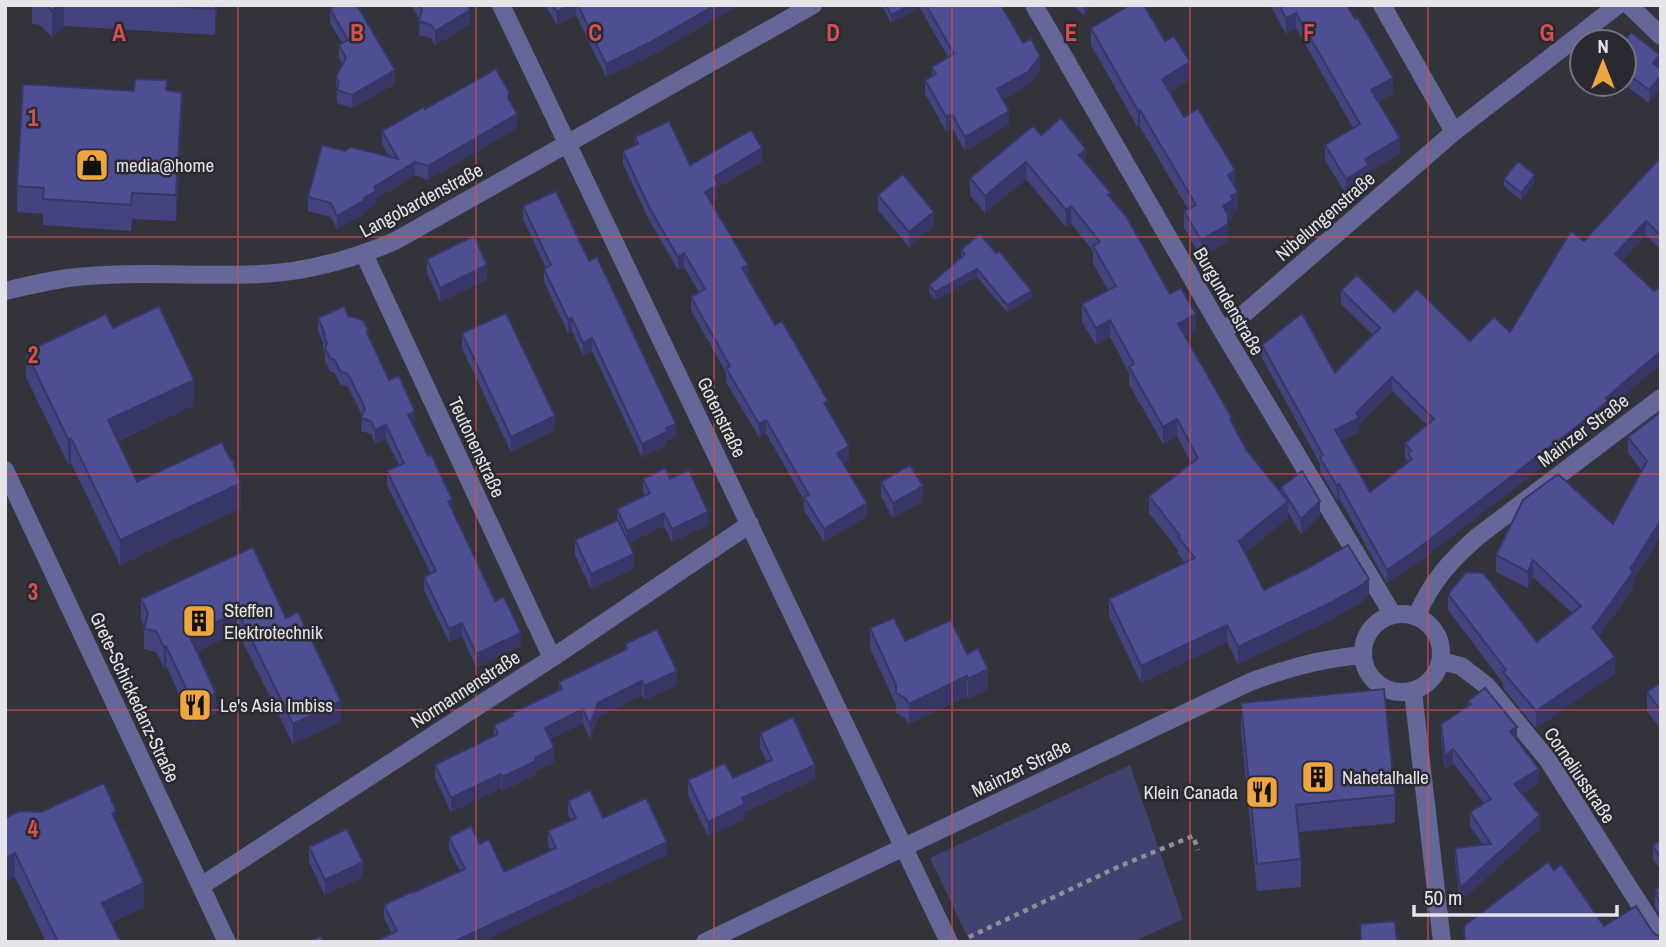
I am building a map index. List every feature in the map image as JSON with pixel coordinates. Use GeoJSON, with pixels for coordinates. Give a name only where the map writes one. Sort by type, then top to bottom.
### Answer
{"type":"FeatureCollection","features":[{"type":"Feature","properties":{"kind":"street","name":"Gotenstraße"},"geometry":{"type":"LineString","coordinates":[[501,5],[949,942]]}},
{"type":"Feature","properties":{"kind":"street","name":"Langobardenstraße"},"geometry":{"type":"LineString","coordinates":[[5,291],[70,278],[109,275],[262,274],[304,268],[364,254],[395,241],[813,5]]}},
{"type":"Feature","properties":{"kind":"street","name":"Burgundenstraße"},"geometry":{"type":"LineString","coordinates":[[1034,5],[1223,332],[1393,615]]}},
{"type":"Feature","properties":{"kind":"street"},"geometry":{"type":"LineString","coordinates":[[1382,5],[1454,132]]}},
{"type":"Feature","properties":{"kind":"street","name":"Nibelungenstraße"},"geometry":{"type":"LineString","coordinates":[[1223,332],[1454,132],[1618,5]]}},
{"type":"Feature","properties":{"kind":"street"},"geometry":{"type":"LineString","coordinates":[[1629,5],[1661,36]]}},
{"type":"Feature","properties":{"kind":"street","name":"Teutonenstraße"},"geometry":{"type":"LineString","coordinates":[[364,254],[552,658]]}},
{"type":"Feature","properties":{"kind":"street","name":"Mainzer Straße"},"geometry":{"type":"LineString","coordinates":[[1416,617],[1439,574],[1456,555],[1661,398]]}},
{"type":"Feature","properties":{"kind":"street","name":"Grete-Schickedanz-Straße"},"geometry":{"type":"LineString","coordinates":[[5,470],[227,942]]}},
{"type":"Feature","properties":{"kind":"street","name":"Normannenstraße"},"geometry":{"type":"LineString","coordinates":[[201,886],[552,658],[750,524]]}},
{"type":"Feature","properties":{"kind":"street"},"geometry":{"type":"LineString","coordinates":[[1393,615],[1416,617],[1424,621],[1436,634],[1441,661],[1431,680],[1423,687],[1413,692],[1390,691],[1370,677],[1365,667],[1364,642],[1370,629],[1380,621],[1393,615]]}},
{"type":"Feature","properties":{"kind":"street","name":"Mainzer Straße"},"geometry":{"type":"LineString","coordinates":[[705,942],[1251,682],[1314,662],[1363,655]]}},
{"type":"Feature","properties":{"kind":"street","name":"Corneliusstraße"},"geometry":{"type":"LineString","coordinates":[[1441,661],[1461,666],[1487,686],[1548,760],[1661,938]]}},
{"type":"Feature","properties":{"kind":"street"},"geometry":{"type":"LineString","coordinates":[[1413,692],[1442,942]]}},
{"type":"Feature","properties":{"kind":"path"},"geometry":{"type":"LineString","coordinates":[[958,942],[1120,866],[1193,836],[1198,850]]}},
{"type":"Feature","properties":{"kind":"shaded area"},"geometry":{"type":"Polygon","coordinates":[[[1130,765],[1183,919],[1133,942],[970,942],[930,858],[1130,765]]]}},
{"type":"Feature","properties":{"kind":"building"},"geometry":{"type":"Polygon","coordinates":[[[47,5],[58,5],[52,11],[47,5]]]}},
{"type":"Feature","properties":{"kind":"building"},"geometry":{"type":"Polygon","coordinates":[[[155,5],[215,5],[215,9],[155,5]]]}},
{"type":"Feature","properties":{"kind":"building"},"geometry":{"type":"Polygon","coordinates":[[[337,5],[357,5],[395,70],[352,95],[337,90],[339,82],[336,77],[346,58],[339,45],[348,40],[330,9],[337,5]]]}},
{"type":"Feature","properties":{"kind":"building"},"geometry":{"type":"Polygon","coordinates":[[[419,5],[468,5],[470,10],[435,31],[431,25],[419,21],[422,10],[419,5]]]}},
{"type":"Feature","properties":{"kind":"building"},"geometry":{"type":"Polygon","coordinates":[[[553,5],[568,5],[557,12],[553,5]]]}},
{"type":"Feature","properties":{"kind":"building"},"geometry":{"type":"Polygon","coordinates":[[[578,5],[715,5],[606,64],[578,5]]]}},
{"type":"Feature","properties":{"kind":"building"},"geometry":{"type":"Polygon","coordinates":[[[886,5],[909,5],[891,15],[886,5]]]}},
{"type":"Feature","properties":{"kind":"building"},"geometry":{"type":"Polygon","coordinates":[[[926,5],[1001,5],[1023,43],[1031,39],[1040,56],[1028,72],[997,89],[1009,111],[965,137],[952,114],[946,117],[925,80],[936,74],[932,67],[954,54],[926,5]]]}},
{"type":"Feature","properties":{"kind":"building"},"geometry":{"type":"Polygon","coordinates":[[[1130,5],[1144,5],[1165,41],[1174,36],[1190,62],[1162,79],[1184,117],[1198,109],[1235,170],[1228,175],[1238,192],[1231,196],[1233,200],[1223,206],[1228,215],[1228,224],[1201,240],[1184,211],[1196,205],[1091,28],[1130,5]]]}},
{"type":"Feature","properties":{"kind":"building"},"geometry":{"type":"Polygon","coordinates":[[[1279,5],[1347,5],[1355,19],[1358,18],[1393,78],[1371,90],[1400,138],[1365,159],[1369,165],[1346,179],[1325,145],[1360,124],[1296,13],[1286,18],[1279,5]]]}},
{"type":"Feature","properties":{"kind":"building"},"geometry":{"type":"Polygon","coordinates":[[[1638,38],[1660,55],[1653,63],[1661,69],[1661,76],[1649,90],[1638,82],[1638,38]]]}},
{"type":"Feature","properties":{"kind":"building"},"geometry":{"type":"Polygon","coordinates":[[[496,69],[517,114],[428,166],[415,162],[374,187],[376,191],[337,216],[331,203],[308,197],[322,145],[345,151],[351,147],[398,159],[382,131],[496,69]]]}},
{"type":"Feature","properties":{"kind":"building","name":"media@home"},"geometry":{"type":"Polygon","coordinates":[[[135,79],[167,80],[166,90],[182,93],[176,195],[132,193],[131,205],[43,199],[44,188],[17,186],[23,84],[134,91],[135,79]]]}},
{"type":"Feature","properties":{"kind":"building"},"geometry":{"type":"Polygon","coordinates":[[[1061,118],[1086,149],[1079,155],[1111,193],[1108,195],[1126,216],[1170,294],[1181,288],[1196,314],[1178,324],[1232,418],[1230,419],[1247,451],[1288,501],[1239,541],[1264,590],[1348,545],[1369,579],[1328,604],[1238,647],[1227,625],[1141,666],[1109,599],[1195,558],[1149,496],[1198,458],[1177,419],[1163,427],[1129,367],[1134,364],[1110,320],[1096,328],[1082,304],[1116,286],[1093,246],[1100,242],[1071,206],[1066,210],[1026,162],[985,196],[970,178],[1033,126],[1041,135],[1061,118]]]}},
{"type":"Feature","properties":{"kind":"building"},"geometry":{"type":"Polygon","coordinates":[[[669,121],[690,165],[751,130],[762,148],[714,177],[718,185],[705,192],[748,265],[742,268],[775,325],[782,321],[828,401],[824,403],[849,446],[837,453],[867,503],[824,529],[804,497],[809,495],[766,420],[759,424],[726,368],[730,366],[691,297],[705,289],[684,253],[678,257],[649,207],[623,151],[638,144],[635,137],[669,121]]]}},
{"type":"Feature","properties":{"kind":"building"},"geometry":{"type":"Polygon","coordinates":[[[1661,157],[1661,236],[1646,221],[1615,254],[1654,291],[1661,286],[1661,351],[1606,398],[1608,401],[1551,447],[1552,445],[1387,570],[1339,484],[1337,486],[1320,458],[1323,455],[1262,345],[1302,313],[1335,373],[1380,328],[1341,290],[1357,275],[1394,312],[1417,289],[1470,341],[1494,317],[1510,332],[1571,231],[1584,241],[1661,157]],[[1392,377],[1356,413],[1359,418],[1335,430],[1370,492],[1412,459],[1408,454],[1411,451],[1405,443],[1434,419],[1392,377]]]}},
{"type":"Feature","properties":{"kind":"building"},"geometry":{"type":"Polygon","coordinates":[[[1518,161],[1535,175],[1521,193],[1504,179],[1518,161]]]}},
{"type":"Feature","properties":{"kind":"building"},"geometry":{"type":"Polygon","coordinates":[[[903,174],[934,212],[909,232],[878,195],[903,174]]]}},
{"type":"Feature","properties":{"kind":"building"},"geometry":{"type":"Polygon","coordinates":[[[556,191],[589,261],[597,257],[676,424],[666,428],[667,432],[642,444],[592,338],[583,343],[544,269],[551,265],[523,206],[556,191]]]}},
{"type":"Feature","properties":{"kind":"building"},"geometry":{"type":"Polygon","coordinates":[[[980,234],[996,253],[999,251],[1032,291],[1007,305],[977,269],[935,292],[929,285],[965,254],[961,250],[980,234]]]}},
{"type":"Feature","properties":{"kind":"building"},"geometry":{"type":"Polygon","coordinates":[[[474,236],[487,265],[440,288],[427,259],[474,236]]]}},
{"type":"Feature","properties":{"kind":"building"},"geometry":{"type":"Polygon","coordinates":[[[159,306],[194,380],[108,420],[137,482],[222,442],[230,459],[234,461],[241,483],[120,540],[26,352],[106,314],[113,328],[159,306]]]}},
{"type":"Feature","properties":{"kind":"building"},"geometry":{"type":"Polygon","coordinates":[[[344,306],[348,316],[363,320],[389,380],[399,376],[415,411],[408,415],[428,456],[431,454],[452,499],[448,501],[495,601],[504,597],[521,633],[476,654],[462,623],[449,629],[424,577],[436,571],[387,471],[404,463],[386,425],[375,430],[371,421],[361,418],[365,408],[348,374],[340,371],[325,348],[325,334],[318,318],[344,306]]]}},
{"type":"Feature","properties":{"kind":"building"},"geometry":{"type":"Polygon","coordinates":[[[506,313],[555,416],[511,437],[462,333],[506,313]]]}},
{"type":"Feature","properties":{"kind":"building"},"geometry":{"type":"Polygon","coordinates":[[[1661,412],[1661,520],[1630,569],[1633,572],[1592,627],[1615,657],[1536,711],[1503,672],[1506,670],[1448,594],[1466,572],[1483,573],[1537,642],[1581,606],[1533,560],[1528,572],[1496,555],[1523,500],[1558,474],[1613,524],[1647,461],[1628,437],[1661,412]]]}},
{"type":"Feature","properties":{"kind":"building"},"geometry":{"type":"Polygon","coordinates":[[[910,465],[923,486],[893,503],[881,482],[910,465]]]}},
{"type":"Feature","properties":{"kind":"building"},"geometry":{"type":"Polygon","coordinates":[[[665,468],[670,479],[689,470],[708,512],[672,529],[664,513],[627,531],[617,509],[650,493],[643,479],[665,468]]]}},
{"type":"Feature","properties":{"kind":"building"},"geometry":{"type":"Polygon","coordinates":[[[1302,471],[1320,501],[1301,519],[1281,487],[1302,471]]]}},
{"type":"Feature","properties":{"kind":"building"},"geometry":{"type":"Polygon","coordinates":[[[618,520],[634,554],[591,574],[575,540],[618,520]]]}},
{"type":"Feature","properties":{"kind":"building"},"geometry":{"type":"Polygon","coordinates":[[[253,547],[286,618],[298,612],[341,701],[293,724],[238,612],[189,635],[216,693],[193,703],[166,646],[164,647],[156,631],[144,629],[148,613],[141,599],[253,547]]]}},
{"type":"Feature","properties":{"kind":"building"},"geometry":{"type":"Polygon","coordinates":[[[894,618],[905,641],[951,620],[967,654],[978,648],[988,669],[968,679],[967,676],[909,704],[896,693],[896,685],[870,628],[894,618]]]}},
{"type":"Feature","properties":{"kind":"building"},"geometry":{"type":"Polygon","coordinates":[[[657,629],[677,671],[644,686],[642,681],[598,703],[590,725],[583,709],[545,728],[554,748],[535,758],[536,761],[451,798],[435,765],[498,734],[494,725],[513,716],[512,713],[562,689],[559,682],[627,649],[625,644],[657,629]]]}},
{"type":"Feature","properties":{"kind":"building"},"geometry":{"type":"Polygon","coordinates":[[[1661,682],[1661,711],[1647,692],[1661,682]]]}},
{"type":"Feature","properties":{"kind":"building"},"geometry":{"type":"Polygon","coordinates":[[[1485,688],[1517,727],[1510,731],[1539,769],[1514,784],[1540,815],[1460,888],[1455,848],[1491,844],[1470,812],[1491,799],[1453,749],[1445,756],[1441,724],[1471,704],[1468,701],[1485,688]]]}},
{"type":"Feature","properties":{"kind":"building","name":"Nahetalhalle"},"geometry":{"type":"Polygon","coordinates":[[[1384,689],[1395,795],[1296,805],[1301,859],[1257,864],[1241,703],[1384,689]]]}},
{"type":"Feature","properties":{"kind":"building"},"geometry":{"type":"Polygon","coordinates":[[[793,717],[815,765],[742,798],[745,804],[708,822],[688,780],[725,763],[733,778],[772,760],[760,733],[793,717]]]}},
{"type":"Feature","properties":{"kind":"building"},"geometry":{"type":"Polygon","coordinates":[[[104,783],[116,811],[112,813],[144,883],[102,903],[121,942],[58,942],[15,853],[5,858],[5,818],[20,811],[41,812],[104,783]]]}},
{"type":"Feature","properties":{"kind":"building"},"geometry":{"type":"Polygon","coordinates":[[[590,790],[603,818],[646,798],[667,842],[453,942],[374,942],[397,931],[384,905],[465,869],[449,837],[471,826],[480,844],[489,839],[504,872],[556,848],[548,831],[576,818],[568,801],[590,790]]]}},
{"type":"Feature","properties":{"kind":"building"},"geometry":{"type":"Polygon","coordinates":[[[347,829],[363,862],[325,880],[309,847],[347,829]]]}},
{"type":"Feature","properties":{"kind":"building"},"geometry":{"type":"Polygon","coordinates":[[[1661,839],[1661,858],[1653,846],[1661,839]]]}},
{"type":"Feature","properties":{"kind":"building"},"geometry":{"type":"Polygon","coordinates":[[[1548,862],[1554,870],[1561,864],[1604,926],[1636,906],[1652,931],[1661,936],[1661,940],[1465,942],[1464,926],[1548,862]]]}},
{"type":"Feature","properties":{"kind":"building"},"geometry":{"type":"Polygon","coordinates":[[[1661,886],[1661,904],[1655,890],[1661,886]]]}},
{"type":"Feature","properties":{"kind":"building"},"geometry":{"type":"Polygon","coordinates":[[[1395,921],[1397,942],[1361,942],[1360,924],[1395,921]]]}},
{"type":"Feature","properties":{"kind":"building"},"geometry":{"type":"Polygon","coordinates":[[[321,936],[323,942],[309,942],[321,936]]]}},
{"type":"Feature","properties":{"kind":"place","name":"media@home"},"geometry":{"type":"Point","coordinates":[92,165]}},
{"type":"Feature","properties":{"kind":"place","name":"Steffen Elektrotechnik"},"geometry":{"type":"Point","coordinates":[199,621]}},
{"type":"Feature","properties":{"kind":"place","name":"Le's Asia Imbiss"},"geometry":{"type":"Point","coordinates":[195,705]}},
{"type":"Feature","properties":{"kind":"place","name":"Nahetalhalle"},"geometry":{"type":"Point","coordinates":[1318,777]}},
{"type":"Feature","properties":{"kind":"place","name":"Klein Canada"},"geometry":{"type":"Point","coordinates":[1262,792]}}]}
